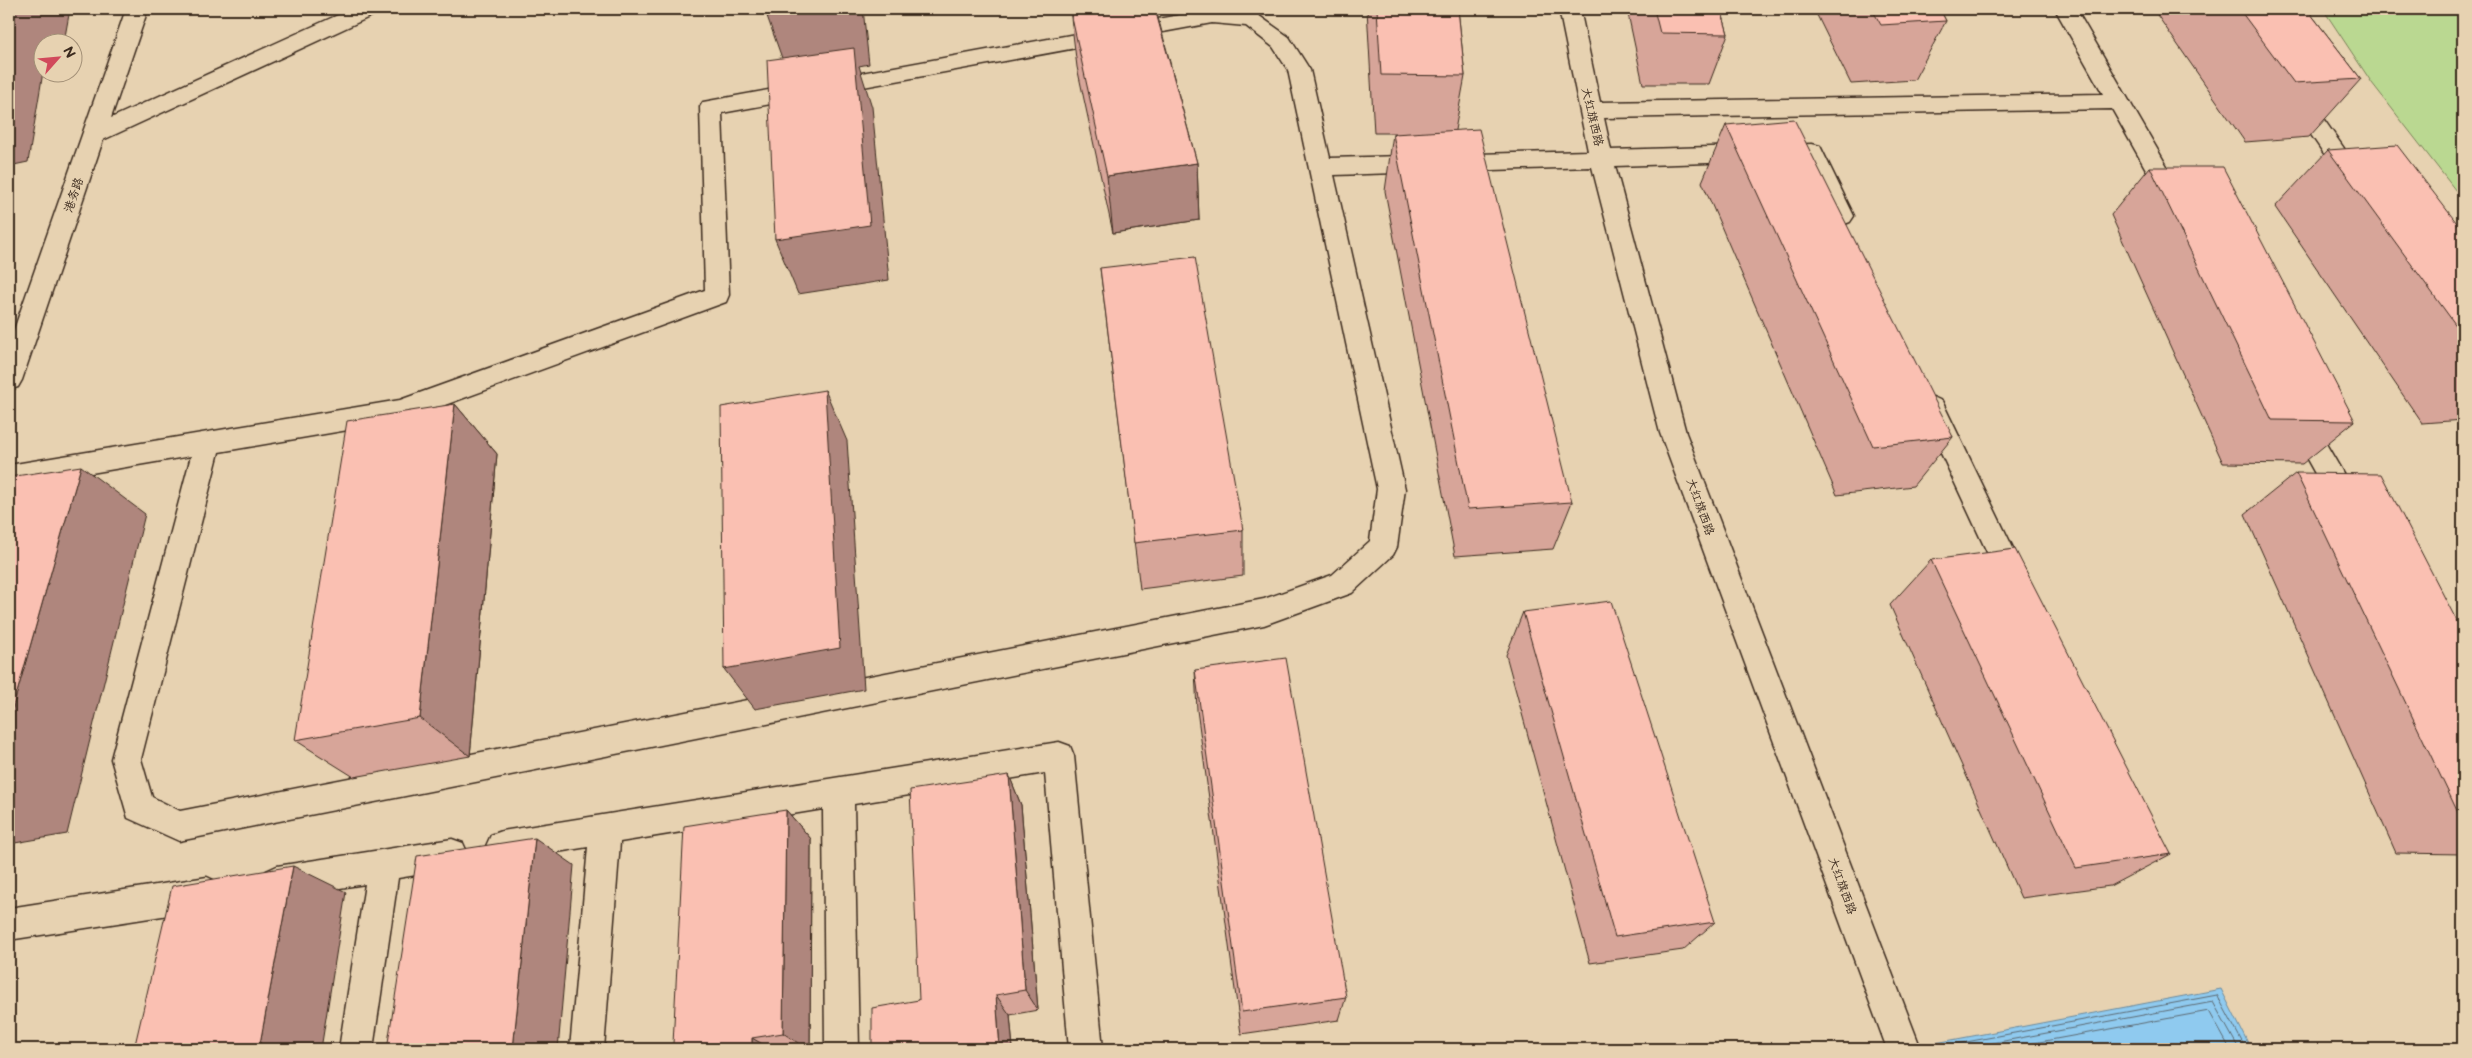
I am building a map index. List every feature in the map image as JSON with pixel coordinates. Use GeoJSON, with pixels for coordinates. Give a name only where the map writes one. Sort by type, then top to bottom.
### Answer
{"type":"FeatureCollection","features":[{"type":"Feature","properties":{"kind":"street","name":"港务路"},"geometry":{"type":"LineString","coordinates":[[9,380],[20,318],[94,135],[137,9]]}},
{"type":"Feature","properties":{"kind":"street"},"geometry":{"type":"LineString","coordinates":[[94,135],[369,9]]}},
{"type":"Feature","properties":{"kind":"street","name":"大红旗西路"},"geometry":{"type":"LineString","coordinates":[[1569,9],[1601,157],[1672,432],[1880,990],[1904,1049]]}},
{"type":"Feature","properties":{"kind":"street"},"geometry":{"type":"LineString","coordinates":[[2066,9],[2187,223]]}},
{"type":"Feature","properties":{"kind":"street"},"geometry":{"type":"LineString","coordinates":[[9,476],[207,445],[401,410],[717,295],[711,107],[1212,16],[1251,20],[1281,42],[1299,70],[1391,490],[1383,547],[1342,584],[1264,612],[179,826],[139,807],[126,759],[207,445]]}},
{"type":"Feature","properties":{"kind":"street"},"geometry":{"type":"LineString","coordinates":[[2281,74],[2367,198]]}},
{"type":"Feature","properties":{"kind":"street"},"geometry":{"type":"LineString","coordinates":[[1590,110],[2118,101]]}},
{"type":"Feature","properties":{"kind":"street"},"geometry":{"type":"LineString","coordinates":[[1320,167],[1812,152],[1850,234]]}},
{"type":"Feature","properties":{"kind":"street"},"geometry":{"type":"LineString","coordinates":[[1923,387],[2025,604]]}},
{"type":"Feature","properties":{"kind":"street"},"geometry":{"type":"LineString","coordinates":[[2286,397],[2360,527]]}},
{"type":"Feature","properties":{"kind":"street"},"geometry":{"type":"LineString","coordinates":[[9,924],[1059,756],[1086,1049]]}},
{"type":"Feature","properties":{"kind":"street"},"geometry":{"type":"LineString","coordinates":[[838,791],[842,1049]]}},
{"type":"Feature","properties":{"kind":"street"},"geometry":{"type":"LineString","coordinates":[[587,1049],[605,829]]}},
{"type":"Feature","properties":{"kind":"street"},"geometry":{"type":"LineString","coordinates":[[356,1049],[384,865]]}},
{"type":"Feature","properties":{"kind":"green space"},"geometry":{"type":"Polygon","coordinates":[[[2323,9],[2463,9],[2463,200],[2372,83],[2323,9]]]}},
{"type":"Feature","properties":{"kind":"water"},"geometry":{"type":"Polygon","coordinates":[[[2221,989],[2251,1049],[1904,1049],[2221,989]]]}},
{"type":"Feature","properties":{"kind":"building"},"geometry":{"type":"Polygon","coordinates":[[[9,9],[15,9],[13,17],[9,18],[9,9]]]}},
{"type":"Feature","properties":{"kind":"building"},"geometry":{"type":"Polygon","coordinates":[[[766,9],[824,9],[767,16],[766,9]]]}},
{"type":"Feature","properties":{"kind":"building"},"geometry":{"type":"Polygon","coordinates":[[[1070,9],[1155,9],[1197,163],[1107,176],[1070,9]]]}},
{"type":"Feature","properties":{"kind":"building"},"geometry":{"type":"Polygon","coordinates":[[[1377,9],[1458,9],[1465,76],[1381,75],[1377,9]]]}},
{"type":"Feature","properties":{"kind":"building"},"geometry":{"type":"Polygon","coordinates":[[[1654,9],[1721,9],[1728,34],[1660,33],[1654,9]]]}},
{"type":"Feature","properties":{"kind":"building"},"geometry":{"type":"Polygon","coordinates":[[[1872,9],[1940,9],[1946,21],[1881,25],[1872,9]]]}},
{"type":"Feature","properties":{"kind":"building"},"geometry":{"type":"Polygon","coordinates":[[[2239,9],[2307,9],[2361,79],[2294,83],[2239,9]]]}},
{"type":"Feature","properties":{"kind":"building"},"geometry":{"type":"Polygon","coordinates":[[[854,48],[870,225],[775,239],[767,60],[854,48]]]}},
{"type":"Feature","properties":{"kind":"building"},"geometry":{"type":"Polygon","coordinates":[[[1794,119],[1953,437],[1873,446],[1726,125],[1794,119]]]}},
{"type":"Feature","properties":{"kind":"building"},"geometry":{"type":"Polygon","coordinates":[[[1479,129],[1572,502],[1468,509],[1393,134],[1479,129]]]}},
{"type":"Feature","properties":{"kind":"building"},"geometry":{"type":"Polygon","coordinates":[[[2397,145],[2463,231],[2463,335],[2328,150],[2397,145]]]}},
{"type":"Feature","properties":{"kind":"building"},"geometry":{"type":"Polygon","coordinates":[[[2150,167],[2223,167],[2355,421],[2272,420],[2150,167]]]}},
{"type":"Feature","properties":{"kind":"building"},"geometry":{"type":"Polygon","coordinates":[[[1195,257],[1243,530],[1134,543],[1100,268],[1195,257]]]}},
{"type":"Feature","properties":{"kind":"building"},"geometry":{"type":"Polygon","coordinates":[[[825,390],[840,648],[724,669],[721,407],[825,390]]]}},
{"type":"Feature","properties":{"kind":"building"},"geometry":{"type":"Polygon","coordinates":[[[455,404],[420,718],[295,740],[347,421],[455,404]]]}},
{"type":"Feature","properties":{"kind":"building"},"geometry":{"type":"Polygon","coordinates":[[[81,466],[9,721],[9,477],[81,466]]]}},
{"type":"Feature","properties":{"kind":"building"},"geometry":{"type":"Polygon","coordinates":[[[2296,473],[2381,474],[2463,633],[2463,823],[2296,473]]]}},
{"type":"Feature","properties":{"kind":"building"},"geometry":{"type":"Polygon","coordinates":[[[2015,549],[2171,854],[2076,868],[1931,560],[2015,549]]]}},
{"type":"Feature","properties":{"kind":"building"},"geometry":{"type":"Polygon","coordinates":[[[1611,601],[1715,922],[1615,937],[1523,612],[1611,601]]]}},
{"type":"Feature","properties":{"kind":"building"},"geometry":{"type":"Polygon","coordinates":[[[1286,658],[1346,997],[1242,1012],[1195,670],[1286,658]]]}},
{"type":"Feature","properties":{"kind":"building"},"geometry":{"type":"Polygon","coordinates":[[[1009,775],[1025,990],[996,995],[1000,1049],[872,1049],[872,1008],[919,1000],[910,790],[1009,775]]]}},
{"type":"Feature","properties":{"kind":"building"},"geometry":{"type":"Polygon","coordinates":[[[786,810],[783,1033],[752,1038],[752,1049],[636,1049],[673,1044],[684,826],[786,810]]]}},
{"type":"Feature","properties":{"kind":"building"},"geometry":{"type":"Polygon","coordinates":[[[535,838],[513,1049],[387,1049],[417,856],[535,838]]]}},
{"type":"Feature","properties":{"kind":"building"},"geometry":{"type":"Polygon","coordinates":[[[293,866],[259,1049],[134,1049],[172,886],[293,866]]]}}]}
